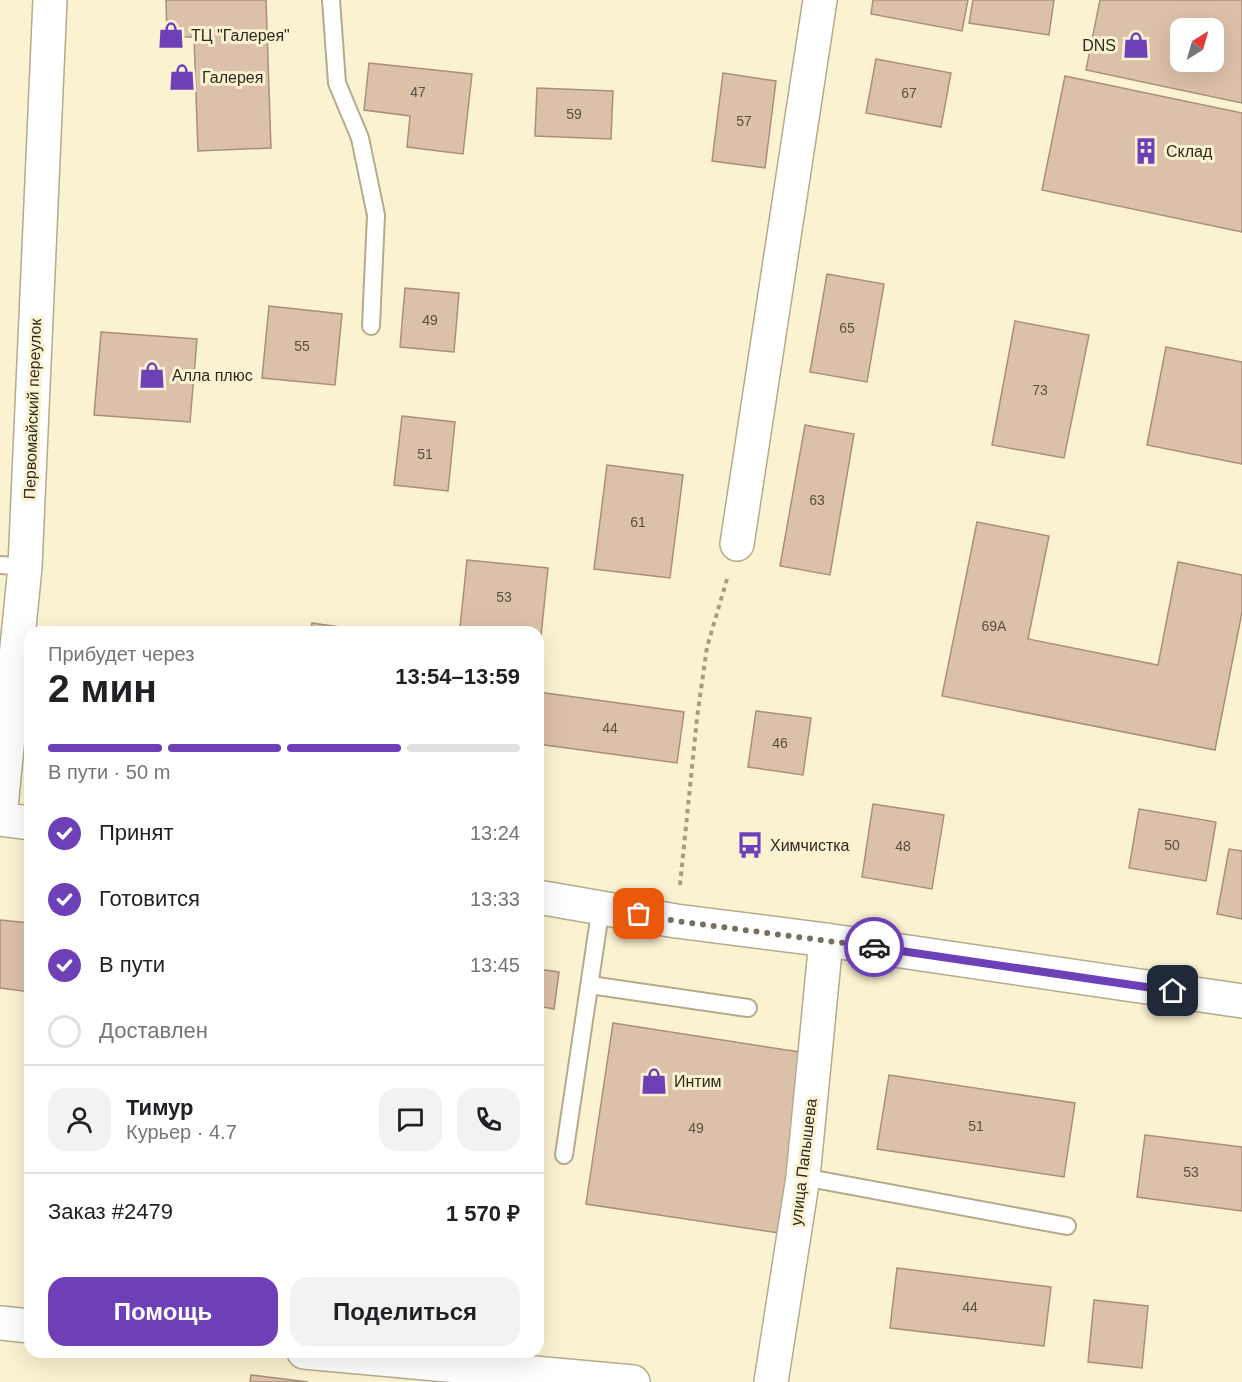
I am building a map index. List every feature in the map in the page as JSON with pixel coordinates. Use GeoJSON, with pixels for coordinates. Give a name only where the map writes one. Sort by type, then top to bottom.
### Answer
{"type":"FeatureCollection","features":[{"type":"Feature","properties":{"kind":"main road","name":"Первомайский переулок"},"geometry":{"type":"LineString","coordinates":[[0,818],[13,566],[50,0]]}},
{"type":"Feature","properties":{"kind":"main road"},"geometry":{"type":"LineString","coordinates":[[737,544],[820,0]]}},
{"type":"Feature","properties":{"kind":"main road"},"geometry":{"type":"LineString","coordinates":[[0,818],[24,822]]}},
{"type":"Feature","properties":{"kind":"main road"},"geometry":{"type":"LineString","coordinates":[[544,898],[601,906],[676,921],[826,940],[1242,1001]]}},
{"type":"Feature","properties":{"kind":"main road","name":"улица Папышева"},"geometry":{"type":"LineString","coordinates":[[771,1382],[803,1177],[826,940]]}},
{"type":"Feature","properties":{"kind":"main road"},"geometry":{"type":"LineString","coordinates":[[0,1323],[24,1325]]}},
{"type":"Feature","properties":{"kind":"main road"},"geometry":{"type":"LineString","coordinates":[[370,1358],[633,1382]]}},
{"type":"Feature","properties":{"kind":"lane"},"geometry":{"type":"LineString","coordinates":[[331,0],[337,83],[360,138],[376,215],[371,326]]}},
{"type":"Feature","properties":{"kind":"lane"},"geometry":{"type":"LineString","coordinates":[[564,1155],[601,906]]}},
{"type":"Feature","properties":{"kind":"lane"},"geometry":{"type":"LineString","coordinates":[[590,985],[748,1008]]}},
{"type":"Feature","properties":{"kind":"lane"},"geometry":{"type":"LineString","coordinates":[[803,1177],[1067,1226]]}},
{"type":"Feature","properties":{"kind":"path"},"geometry":{"type":"LineString","coordinates":[[676,921],[696,718],[707,647],[737,544]]}},
{"type":"Feature","properties":{"kind":"building"},"geometry":{"type":"Polygon","coordinates":[[[166,0],[266,0],[271,148],[198,151],[194,37],[167,37],[166,0]]]}},
{"type":"Feature","properties":{"kind":"building"},"geometry":{"type":"Polygon","coordinates":[[[873,0],[968,0],[962,31],[871,14],[873,0]]]}},
{"type":"Feature","properties":{"kind":"building"},"geometry":{"type":"Polygon","coordinates":[[[973,0],[1054,0],[1049,35],[969,23],[973,0]]]}},
{"type":"Feature","properties":{"kind":"building","name":"DNS"},"geometry":{"type":"Polygon","coordinates":[[[1100,0],[1242,0],[1242,103],[1086,70],[1100,0]]]}},
{"type":"Feature","properties":{"kind":"building"},"geometry":{"type":"Polygon","coordinates":[[[876,59],[951,73],[941,127],[866,113],[876,59]]]}},
{"type":"Feature","properties":{"kind":"building"},"geometry":{"type":"Polygon","coordinates":[[[369,63],[472,74],[463,154],[407,147],[410,116],[364,110],[369,63]]]}},
{"type":"Feature","properties":{"kind":"building"},"geometry":{"type":"Polygon","coordinates":[[[723,73],[776,81],[765,168],[712,161],[723,73]]]}},
{"type":"Feature","properties":{"kind":"building","name":"Склад"},"geometry":{"type":"Polygon","coordinates":[[[1065,76],[1242,113],[1242,232],[1042,190],[1065,76]]]}},
{"type":"Feature","properties":{"kind":"building"},"geometry":{"type":"Polygon","coordinates":[[[537,88],[613,91],[611,139],[535,136],[537,88]]]}},
{"type":"Feature","properties":{"kind":"building"},"geometry":{"type":"Polygon","coordinates":[[[827,274],[884,284],[867,382],[810,372],[827,274]]]}},
{"type":"Feature","properties":{"kind":"building"},"geometry":{"type":"Polygon","coordinates":[[[405,288],[459,293],[454,352],[400,347],[405,288]]]}},
{"type":"Feature","properties":{"kind":"building"},"geometry":{"type":"Polygon","coordinates":[[[269,306],[342,314],[335,385],[262,378],[269,306]]]}},
{"type":"Feature","properties":{"kind":"building"},"geometry":{"type":"Polygon","coordinates":[[[1015,321],[1089,335],[1064,458],[992,445],[1015,321]]]}},
{"type":"Feature","properties":{"kind":"building"},"geometry":{"type":"Polygon","coordinates":[[[101,332],[197,339],[190,422],[94,415],[101,332]]]}},
{"type":"Feature","properties":{"kind":"building"},"geometry":{"type":"Polygon","coordinates":[[[1166,347],[1242,362],[1242,464],[1147,445],[1166,347]]]}},
{"type":"Feature","properties":{"kind":"building"},"geometry":{"type":"Polygon","coordinates":[[[402,416],[455,422],[448,491],[394,485],[402,416]]]}},
{"type":"Feature","properties":{"kind":"building"},"geometry":{"type":"Polygon","coordinates":[[[805,425],[854,434],[830,575],[780,566],[805,425]]]}},
{"type":"Feature","properties":{"kind":"building"},"geometry":{"type":"Polygon","coordinates":[[[607,465],[683,475],[670,578],[594,569],[607,465]]]}},
{"type":"Feature","properties":{"kind":"building"},"geometry":{"type":"Polygon","coordinates":[[[977,522],[1049,536],[1028,639],[1158,665],[1178,562],[1242,575],[1242,612],[1215,750],[942,696],[977,522]]]}},
{"type":"Feature","properties":{"kind":"building"},"geometry":{"type":"Polygon","coordinates":[[[467,560],[548,568],[542,626],[460,626],[467,560]]]}},
{"type":"Feature","properties":{"kind":"building"},"geometry":{"type":"Polygon","coordinates":[[[312,623],[333,626],[312,626],[312,623]]]}},
{"type":"Feature","properties":{"kind":"building"},"geometry":{"type":"Polygon","coordinates":[[[544,693],[684,712],[677,763],[544,745],[544,693]]]}},
{"type":"Feature","properties":{"kind":"building"},"geometry":{"type":"Polygon","coordinates":[[[756,711],[811,718],[803,775],[748,767],[756,711]]]}},
{"type":"Feature","properties":{"kind":"building"},"geometry":{"type":"Polygon","coordinates":[[[873,804],[944,815],[932,889],[862,877],[873,804]]]}},
{"type":"Feature","properties":{"kind":"building"},"geometry":{"type":"Polygon","coordinates":[[[1139,809],[1216,822],[1206,881],[1129,868],[1139,809]]]}},
{"type":"Feature","properties":{"kind":"building"},"geometry":{"type":"Polygon","coordinates":[[[1229,849],[1242,851],[1242,919],[1217,914],[1229,849]]]}},
{"type":"Feature","properties":{"kind":"building"},"geometry":{"type":"Polygon","coordinates":[[[0,920],[24,922],[24,991],[0,988],[0,920]]]}},
{"type":"Feature","properties":{"kind":"building"},"geometry":{"type":"Polygon","coordinates":[[[544,970],[559,972],[554,1009],[544,1007],[544,970]]]}},
{"type":"Feature","properties":{"kind":"building"},"geometry":{"type":"Polygon","coordinates":[[[613,1023],[806,1053],[779,1233],[586,1204],[613,1023]]]}},
{"type":"Feature","properties":{"kind":"building"},"geometry":{"type":"Polygon","coordinates":[[[889,1075],[1075,1103],[1064,1177],[877,1149],[889,1075]]]}},
{"type":"Feature","properties":{"kind":"building"},"geometry":{"type":"Polygon","coordinates":[[[1145,1135],[1242,1147],[1242,1211],[1137,1197],[1145,1135]]]}},
{"type":"Feature","properties":{"kind":"building"},"geometry":{"type":"Polygon","coordinates":[[[897,1268],[1051,1287],[1044,1346],[890,1328],[897,1268]]]}},
{"type":"Feature","properties":{"kind":"building"},"geometry":{"type":"Polygon","coordinates":[[[1094,1300],[1148,1306],[1142,1368],[1088,1362],[1094,1300]]]}},
{"type":"Feature","properties":{"kind":"building"},"geometry":{"type":"Polygon","coordinates":[[[251,1375],[308,1382],[250,1382],[251,1375]]]}},
{"type":"Feature","properties":{"kind":"way so far"},"geometry":{"type":"LineString","coordinates":[[639,914],[874,947]]}},
{"type":"Feature","properties":{"kind":"place","name":"ТЦ \"Галерея\""},"geometry":{"type":"Point","coordinates":[171,35]}},
{"type":"Feature","properties":{"kind":"place","name":"DNS"},"geometry":{"type":"Point","coordinates":[1136,45]}},
{"type":"Feature","properties":{"kind":"place","name":"Галерея"},"geometry":{"type":"Point","coordinates":[182,77]}},
{"type":"Feature","properties":{"kind":"place","name":"Склад"},"geometry":{"type":"Point","coordinates":[1146,151]}},
{"type":"Feature","properties":{"kind":"place","name":"Алла плюс"},"geometry":{"type":"Point","coordinates":[152,375]}},
{"type":"Feature","properties":{"kind":"place","name":"Химчистка"},"geometry":{"type":"Point","coordinates":[750,845]}},
{"type":"Feature","properties":{"kind":"place","name":"Интим"},"geometry":{"type":"Point","coordinates":[654,1081]}},
{"type":"Feature","properties":{"kind":"route"},"geometry":{"type":"LineString","coordinates":[[874,947],[1173,991]]}}]}
